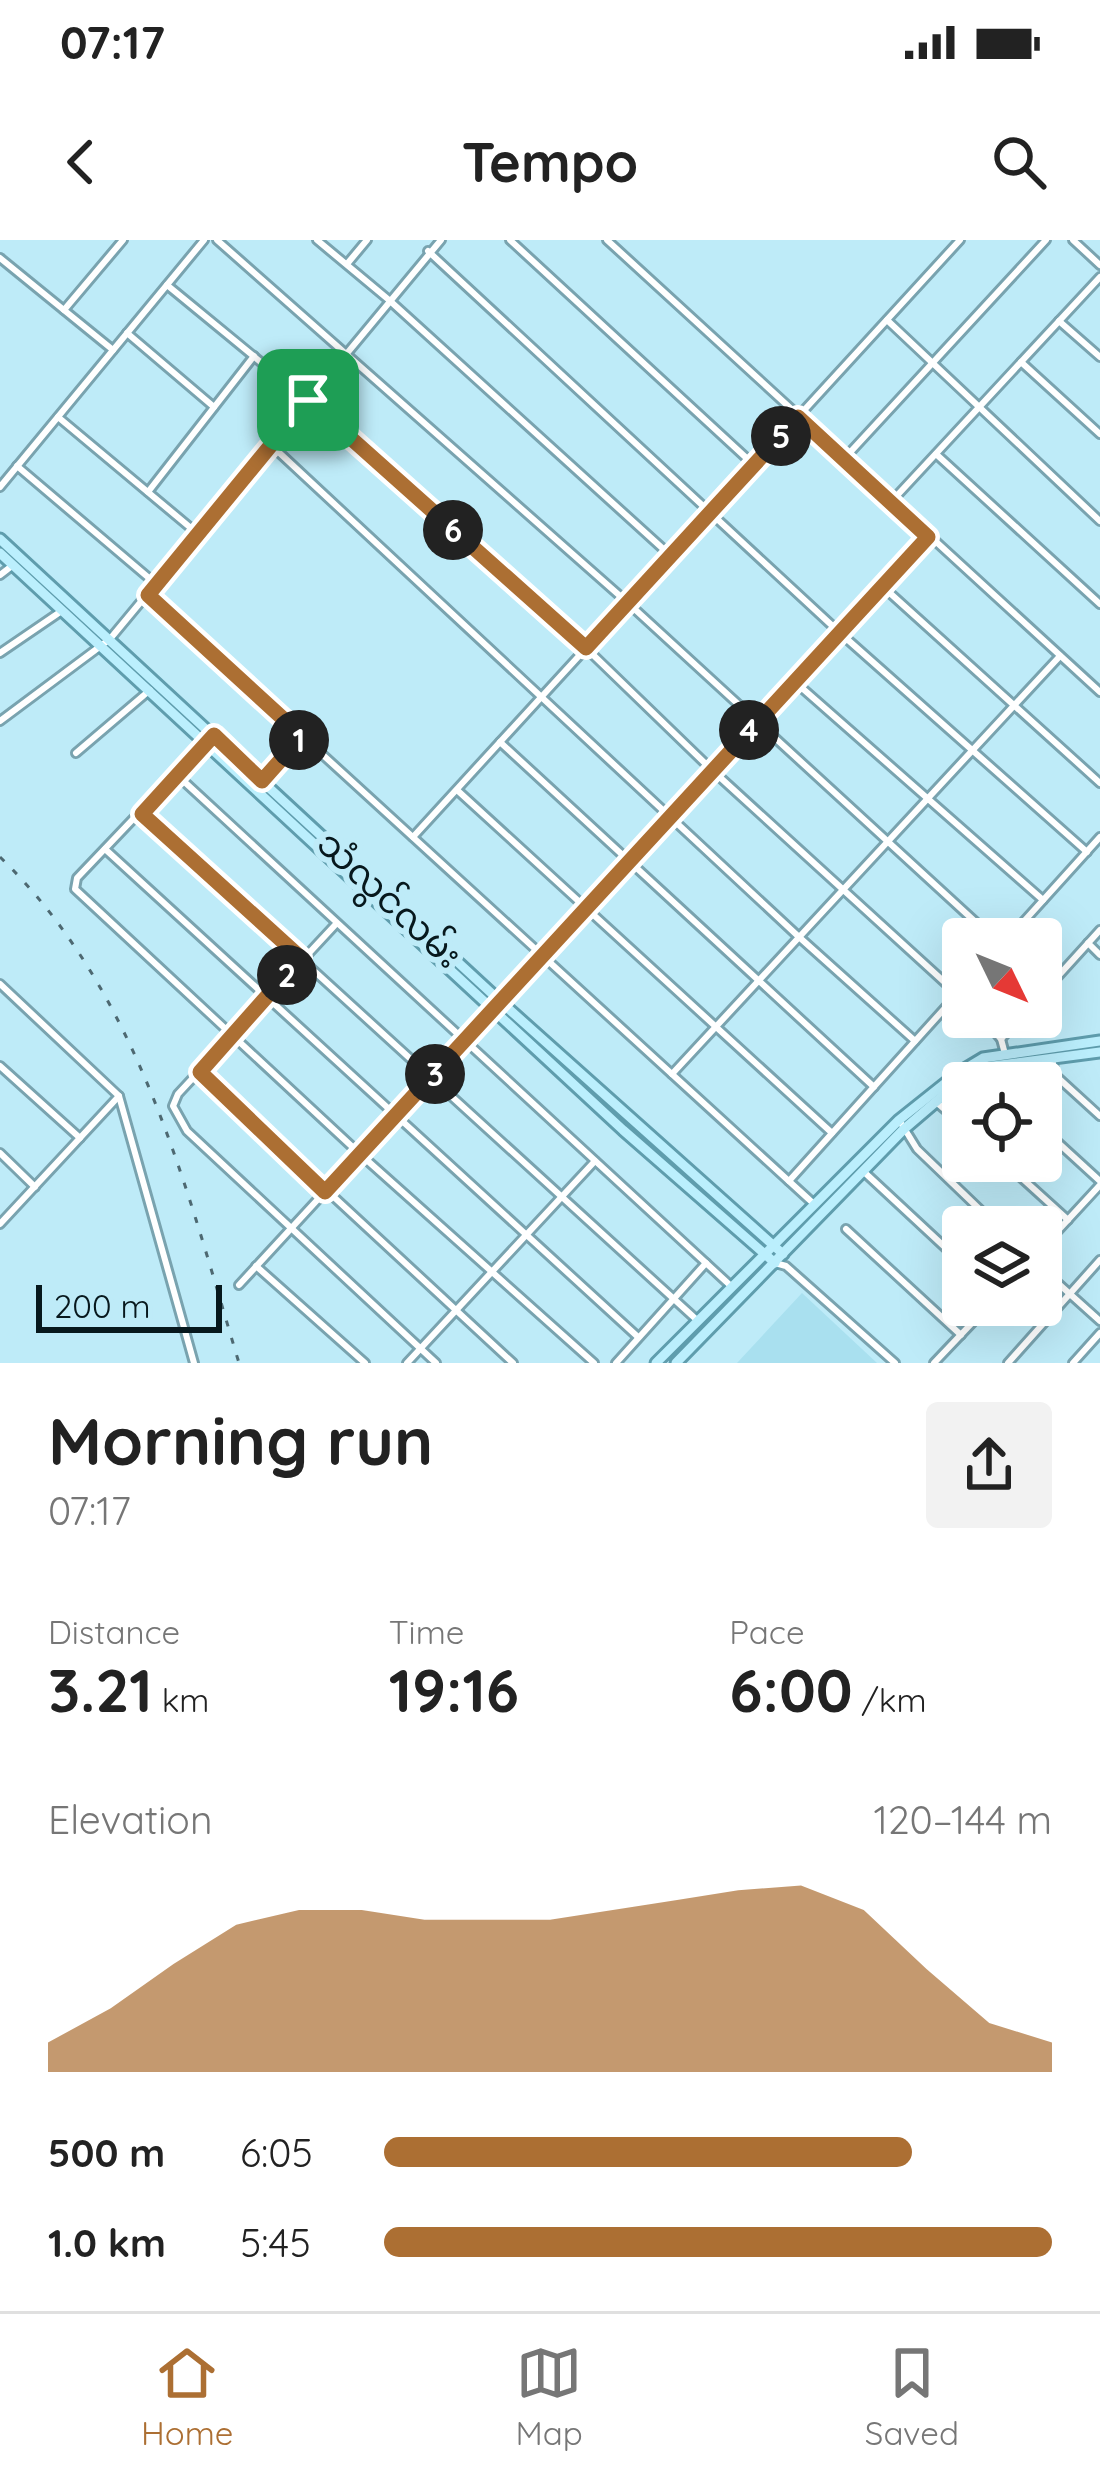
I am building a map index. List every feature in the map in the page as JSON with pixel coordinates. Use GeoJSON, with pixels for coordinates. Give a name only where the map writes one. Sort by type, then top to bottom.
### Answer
{"type":"FeatureCollection","features":[{"type":"Feature","properties":{"kind":"main road","name":"သံလွင်လမ်း"},"geometry":{"type":"LineString","coordinates":[[0,539],[497,1007],[765,1254],[781,1261]]}},
{"type":"Feature","properties":{"kind":"main road","name":"သံလွင်လမ်း"},"geometry":{"type":"LineString","coordinates":[[0,553],[106,642],[150,690],[262,781],[497,1007],[774,1244],[781,1261]]}},
{"type":"Feature","properties":{"kind":"main road"},"geometry":{"type":"LineString","coordinates":[[656,1363],[814,1204],[958,1073],[983,1058],[1100,1041]]}},
{"type":"Feature","properties":{"kind":"main road"},"geometry":{"type":"LineString","coordinates":[[1022,1062],[1100,1052]]}},
{"type":"Feature","properties":{"kind":"main road"},"geometry":{"type":"LineString","coordinates":[[676,1363],[781,1261],[901,1125],[942,1098]]}},
{"type":"Feature","properties":{"kind":"street"},"geometry":{"type":"LineString","coordinates":[[64,310],[123,240]]}},
{"type":"Feature","properties":{"kind":"street"},"geometry":{"type":"LineString","coordinates":[[0,487],[204,240]]}},
{"type":"Feature","properties":{"kind":"street"},"geometry":{"type":"LineString","coordinates":[[218,240],[628,603],[971,918]]}},
{"type":"Feature","properties":{"kind":"street"},"geometry":{"type":"LineString","coordinates":[[317,240],[670,556]]}},
{"type":"Feature","properties":{"kind":"street"},"geometry":{"type":"LineString","coordinates":[[346,264],[367,240]]}},
{"type":"Feature","properties":{"kind":"street"},"geometry":{"type":"LineString","coordinates":[[0,722],[106,642],[441,240]]}},
{"type":"Feature","properties":{"kind":"street"},"geometry":{"type":"LineString","coordinates":[[510,240],[754,465]]}},
{"type":"Feature","properties":{"kind":"street"},"geometry":{"type":"LineString","coordinates":[[607,240],[1100,692]]}},
{"type":"Feature","properties":{"kind":"street"},"geometry":{"type":"LineString","coordinates":[[413,837],[960,240]]}},
{"type":"Feature","properties":{"kind":"street"},"geometry":{"type":"LineString","coordinates":[[843,460],[1046,240]]}},
{"type":"Feature","properties":{"kind":"street"},"geometry":{"type":"LineString","coordinates":[[1073,240],[1100,265]]}},
{"type":"Feature","properties":{"kind":"street"},"geometry":{"type":"LineString","coordinates":[[428,251],[839,632],[1087,851]]}},
{"type":"Feature","properties":{"kind":"street"},"geometry":{"type":"LineString","coordinates":[[0,258],[113,350]]}},
{"type":"Feature","properties":{"kind":"street"},"geometry":{"type":"LineString","coordinates":[[891,502],[1100,277]]}},
{"type":"Feature","properties":{"kind":"street"},"geometry":{"type":"LineString","coordinates":[[167,285],[308,400],[586,648],[712,770],[942,977]]}},
{"type":"Feature","properties":{"kind":"street"},"geometry":{"type":"LineString","coordinates":[[887,320],[1100,520]]}},
{"type":"Feature","properties":{"kind":"street"},"geometry":{"type":"LineString","coordinates":[[1059,321],[1100,357]]}},
{"type":"Feature","properties":{"kind":"street"},"geometry":{"type":"LineString","coordinates":[[128,333],[214,407]]}},
{"type":"Feature","properties":{"kind":"street"},"geometry":{"type":"LineString","coordinates":[[148,492],[254,356]]}},
{"type":"Feature","properties":{"kind":"street"},"geometry":{"type":"LineString","coordinates":[[1021,362],[1100,434]]}},
{"type":"Feature","properties":{"kind":"street"},"geometry":{"type":"LineString","coordinates":[[58,417],[198,535]]}},
{"type":"Feature","properties":{"kind":"street"},"geometry":{"type":"LineString","coordinates":[[272,445],[915,1041]]}},
{"type":"Feature","properties":{"kind":"street"},"geometry":{"type":"LineString","coordinates":[[935,454],[1100,604]]}},
{"type":"Feature","properties":{"kind":"street"},"geometry":{"type":"LineString","coordinates":[[17,466],[157,585]]}},
{"type":"Feature","properties":{"kind":"street"},"geometry":{"type":"LineString","coordinates":[[239,1286],[928,537]]}},
{"type":"Feature","properties":{"kind":"street"},"geometry":{"type":"LineString","coordinates":[[0,575],[13,565]]}},
{"type":"Feature","properties":{"kind":"street"},"geometry":{"type":"LineString","coordinates":[[881,585],[1100,783]]}},
{"type":"Feature","properties":{"kind":"street"},"geometry":{"type":"LineString","coordinates":[[148,595],[814,1204]]}},
{"type":"Feature","properties":{"kind":"street"},"geometry":{"type":"LineString","coordinates":[[0,653],[63,610]]}},
{"type":"Feature","properties":{"kind":"street"},"geometry":{"type":"LineString","coordinates":[[671,1074],[1060,656]]}},
{"type":"Feature","properties":{"kind":"street"},"geometry":{"type":"LineString","coordinates":[[794,680],[1043,900]]}},
{"type":"Feature","properties":{"kind":"street"},"geometry":{"type":"LineString","coordinates":[[76,753],[150,690]]}},
{"type":"Feature","properties":{"kind":"street"},"geometry":{"type":"LineString","coordinates":[[262,781],[302,736]]}},
{"type":"Feature","properties":{"kind":"street"},"geometry":{"type":"LineString","coordinates":[[210,739],[77,878],[75,890],[594,1363]]}},
{"type":"Feature","properties":{"kind":"street"},"geometry":{"type":"LineString","coordinates":[[500,742],[874,1087]]}},
{"type":"Feature","properties":{"kind":"street"},"geometry":{"type":"LineString","coordinates":[[177,775],[732,1287]]}},
{"type":"Feature","properties":{"kind":"street"},"geometry":{"type":"LineString","coordinates":[[457,790],[832,1133]]}},
{"type":"Feature","properties":{"kind":"street"},"geometry":{"type":"LineString","coordinates":[[142,814],[698,1322]]}},
{"type":"Feature","properties":{"kind":"street"},"geometry":{"type":"LineString","coordinates":[[1026,918],[1100,837]]}},
{"type":"Feature","properties":{"kind":"street"},"geometry":{"type":"LineString","coordinates":[[105,849],[638,1337]]}},
{"type":"Feature","properties":{"kind":"street"},"geometry":{"type":"LineString","coordinates":[[337,923],[174,1100],[176,1114],[187,1131],[290,1230],[436,1363]]}},
{"type":"Feature","properties":{"kind":"street"},"geometry":{"type":"LineString","coordinates":[[1062,972],[1100,930]]}},
{"type":"Feature","properties":{"kind":"street"},"geometry":{"type":"LineString","coordinates":[[1088,943],[1100,955]]}},
{"type":"Feature","properties":{"kind":"street"},"geometry":{"type":"LineString","coordinates":[[0,984],[119,1096],[194,1363]]}},
{"type":"Feature","properties":{"kind":"street"},"geometry":{"type":"LineString","coordinates":[[788,1181],[942,1013]]}},
{"type":"Feature","properties":{"kind":"street"},"geometry":{"type":"LineString","coordinates":[[1001,1039],[1005,1054]]}},
{"type":"Feature","properties":{"kind":"street"},"geometry":{"type":"LineString","coordinates":[[1052,1058],[1055,1075],[1100,1116]]}},
{"type":"Feature","properties":{"kind":"street"},"geometry":{"type":"LineString","coordinates":[[0,1066],[80,1138]]}},
{"type":"Feature","properties":{"kind":"street"},"geometry":{"type":"LineString","coordinates":[[200,1072],[513,1363]]}},
{"type":"Feature","properties":{"kind":"street"},"geometry":{"type":"LineString","coordinates":[[0,1224],[119,1096]]}},
{"type":"Feature","properties":{"kind":"street"},"geometry":{"type":"LineString","coordinates":[[936,1102],[942,1107]]}},
{"type":"Feature","properties":{"kind":"street"},"geometry":{"type":"LineString","coordinates":[[901,1125],[917,1149],[976,1206]]}},
{"type":"Feature","properties":{"kind":"street"},"geometry":{"type":"LineString","coordinates":[[1062,1147],[1100,1183],[1062,1226]]}},
{"type":"Feature","properties":{"kind":"street"},"geometry":{"type":"LineString","coordinates":[[0,1153],[35,1186]]}},
{"type":"Feature","properties":{"kind":"street"},"geometry":{"type":"LineString","coordinates":[[407,1363],[595,1161]]}},
{"type":"Feature","properties":{"kind":"street"},"geometry":{"type":"LineString","coordinates":[[863,1171],[942,1244]]}},
{"type":"Feature","properties":{"kind":"street"},"geometry":{"type":"LineString","coordinates":[[1026,1182],[1068,1220]]}},
{"type":"Feature","properties":{"kind":"street"},"geometry":{"type":"LineString","coordinates":[[846,1229],[961,1335]]}},
{"type":"Feature","properties":{"kind":"street"},"geometry":{"type":"LineString","coordinates":[[1008,1363],[1100,1260]]}},
{"type":"Feature","properties":{"kind":"street"},"geometry":{"type":"LineString","coordinates":[[781,1261],[895,1363]]}},
{"type":"Feature","properties":{"kind":"street"},"geometry":{"type":"LineString","coordinates":[[616,1363],[706,1263]]}},
{"type":"Feature","properties":{"kind":"street"},"geometry":{"type":"LineString","coordinates":[[256,1266],[365,1363]]}},
{"type":"Feature","properties":{"kind":"street"},"geometry":{"type":"LineString","coordinates":[[1062,1288],[1100,1321]]}},
{"type":"Feature","properties":{"kind":"street"},"geometry":{"type":"LineString","coordinates":[[934,1363],[969,1326]]}},
{"type":"Feature","properties":{"kind":"street"},"geometry":{"type":"LineString","coordinates":[[1073,1363],[1100,1333]]}},
{"type":"Feature","properties":{"kind":"shaded area"},"geometry":{"type":"Polygon","coordinates":[[[802,1293],[877,1363],[737,1363],[802,1293]]]}},
{"type":"Feature","properties":{"kind":"railway"},"geometry":{"type":"LineString","coordinates":[[0,857],[48,910],[122,1029],[176,1160],[239,1363]]}},
{"type":"Feature","properties":{"kind":"route"},"geometry":{"type":"LineString","coordinates":[[308,400],[586,648],[798,417],[928,537],[325,1192],[200,1072],[301,958],[142,814],[214,735],[262,781],[302,736],[148,595],[308,400]]}}]}
